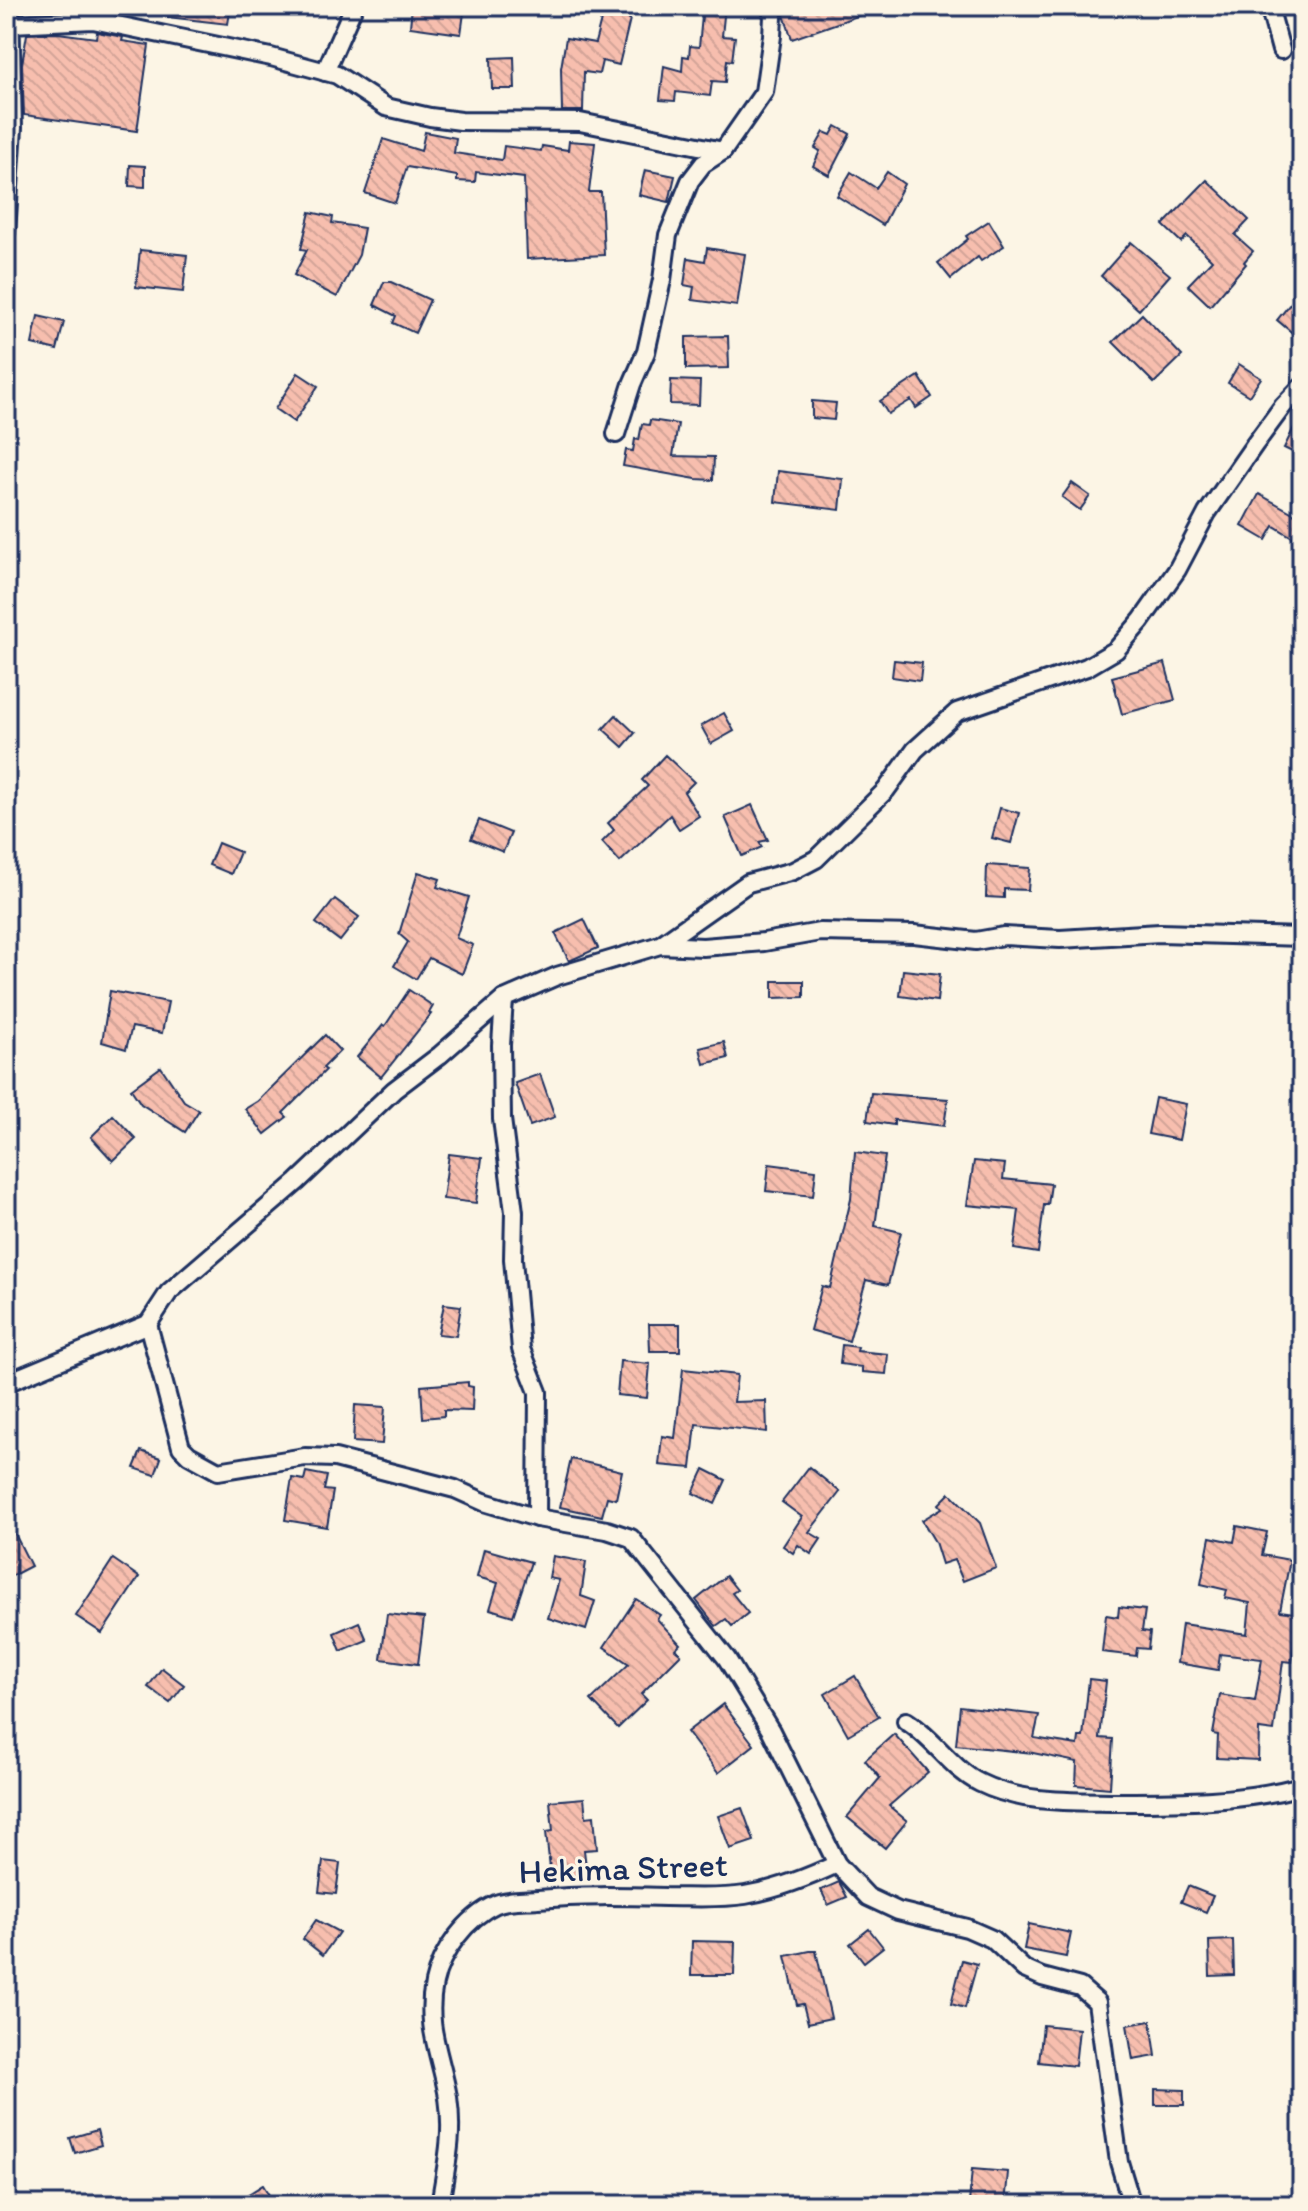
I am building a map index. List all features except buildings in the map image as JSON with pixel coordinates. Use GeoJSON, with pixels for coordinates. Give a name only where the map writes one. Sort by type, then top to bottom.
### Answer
{"type":"FeatureCollection","features":[{"type":"Feature","properties":{"kind":"street"},"geometry":{"type":"LineString","coordinates":[[6,232],[13,128],[10,6]]}},
{"type":"Feature","properties":{"kind":"street"},"geometry":{"type":"LineString","coordinates":[[325,72],[354,6]]}},
{"type":"Feature","properties":{"kind":"street"},"geometry":{"type":"LineString","coordinates":[[616,434],[646,352],[662,280],[668,235],[690,181],[703,164],[723,151],[764,92],[772,36],[770,6]]}},
{"type":"Feature","properties":{"kind":"street"},"geometry":{"type":"LineString","coordinates":[[1269,6],[1281,50]]}},
{"type":"Feature","properties":{"kind":"street"},"geometry":{"type":"LineString","coordinates":[[11,24],[93,20],[271,57],[337,75],[386,107],[430,117],[461,121],[580,122],[723,151]]}},
{"type":"Feature","properties":{"kind":"street"},"geometry":{"type":"LineString","coordinates":[[6,1383],[148,1324],[169,1292],[297,1182],[394,1090],[504,999],[557,976],[660,945],[748,883],[793,871],[816,859],[886,790],[915,750],[957,712],[1087,667],[1116,650],[1177,570],[1207,513],[1255,444],[1302,386]]}},
{"type":"Feature","properties":{"kind":"street"},"geometry":{"type":"LineString","coordinates":[[660,945],[703,947],[764,942],[820,932],[914,934],[976,941],[1004,936],[1060,939],[1160,933],[1302,937]]}},
{"type":"Feature","properties":{"kind":"street"},"geometry":{"type":"LineString","coordinates":[[504,999],[502,1119],[514,1212],[513,1259],[521,1349],[538,1392],[537,1518]]}},
{"type":"Feature","properties":{"kind":"street"},"geometry":{"type":"LineString","coordinates":[[148,1324],[181,1447],[218,1471],[305,1457],[335,1458],[455,1489],[484,1502],[537,1518],[607,1530],[631,1538],[727,1659],[771,1731],[837,1864],[868,1897],[898,1911],[967,1928],[992,1939],[1024,1969],[1080,1987],[1097,2002],[1119,2162],[1132,2205]]}},
{"type":"Feature","properties":{"kind":"street"},"geometry":{"type":"LineString","coordinates":[[906,1721],[918,1729],[948,1761],[981,1784],[1027,1797],[1073,1801],[1205,1802],[1302,1786]]}},
{"type":"Feature","properties":{"kind":"street","name":"Hekima Street"},"geometry":{"type":"LineString","coordinates":[[440,2205],[450,2153],[450,2130],[448,2096],[434,2045],[430,2012],[435,1980],[445,1957],[479,1913],[499,1902],[577,1896],[747,1895],[804,1879],[837,1864]]}}]}
